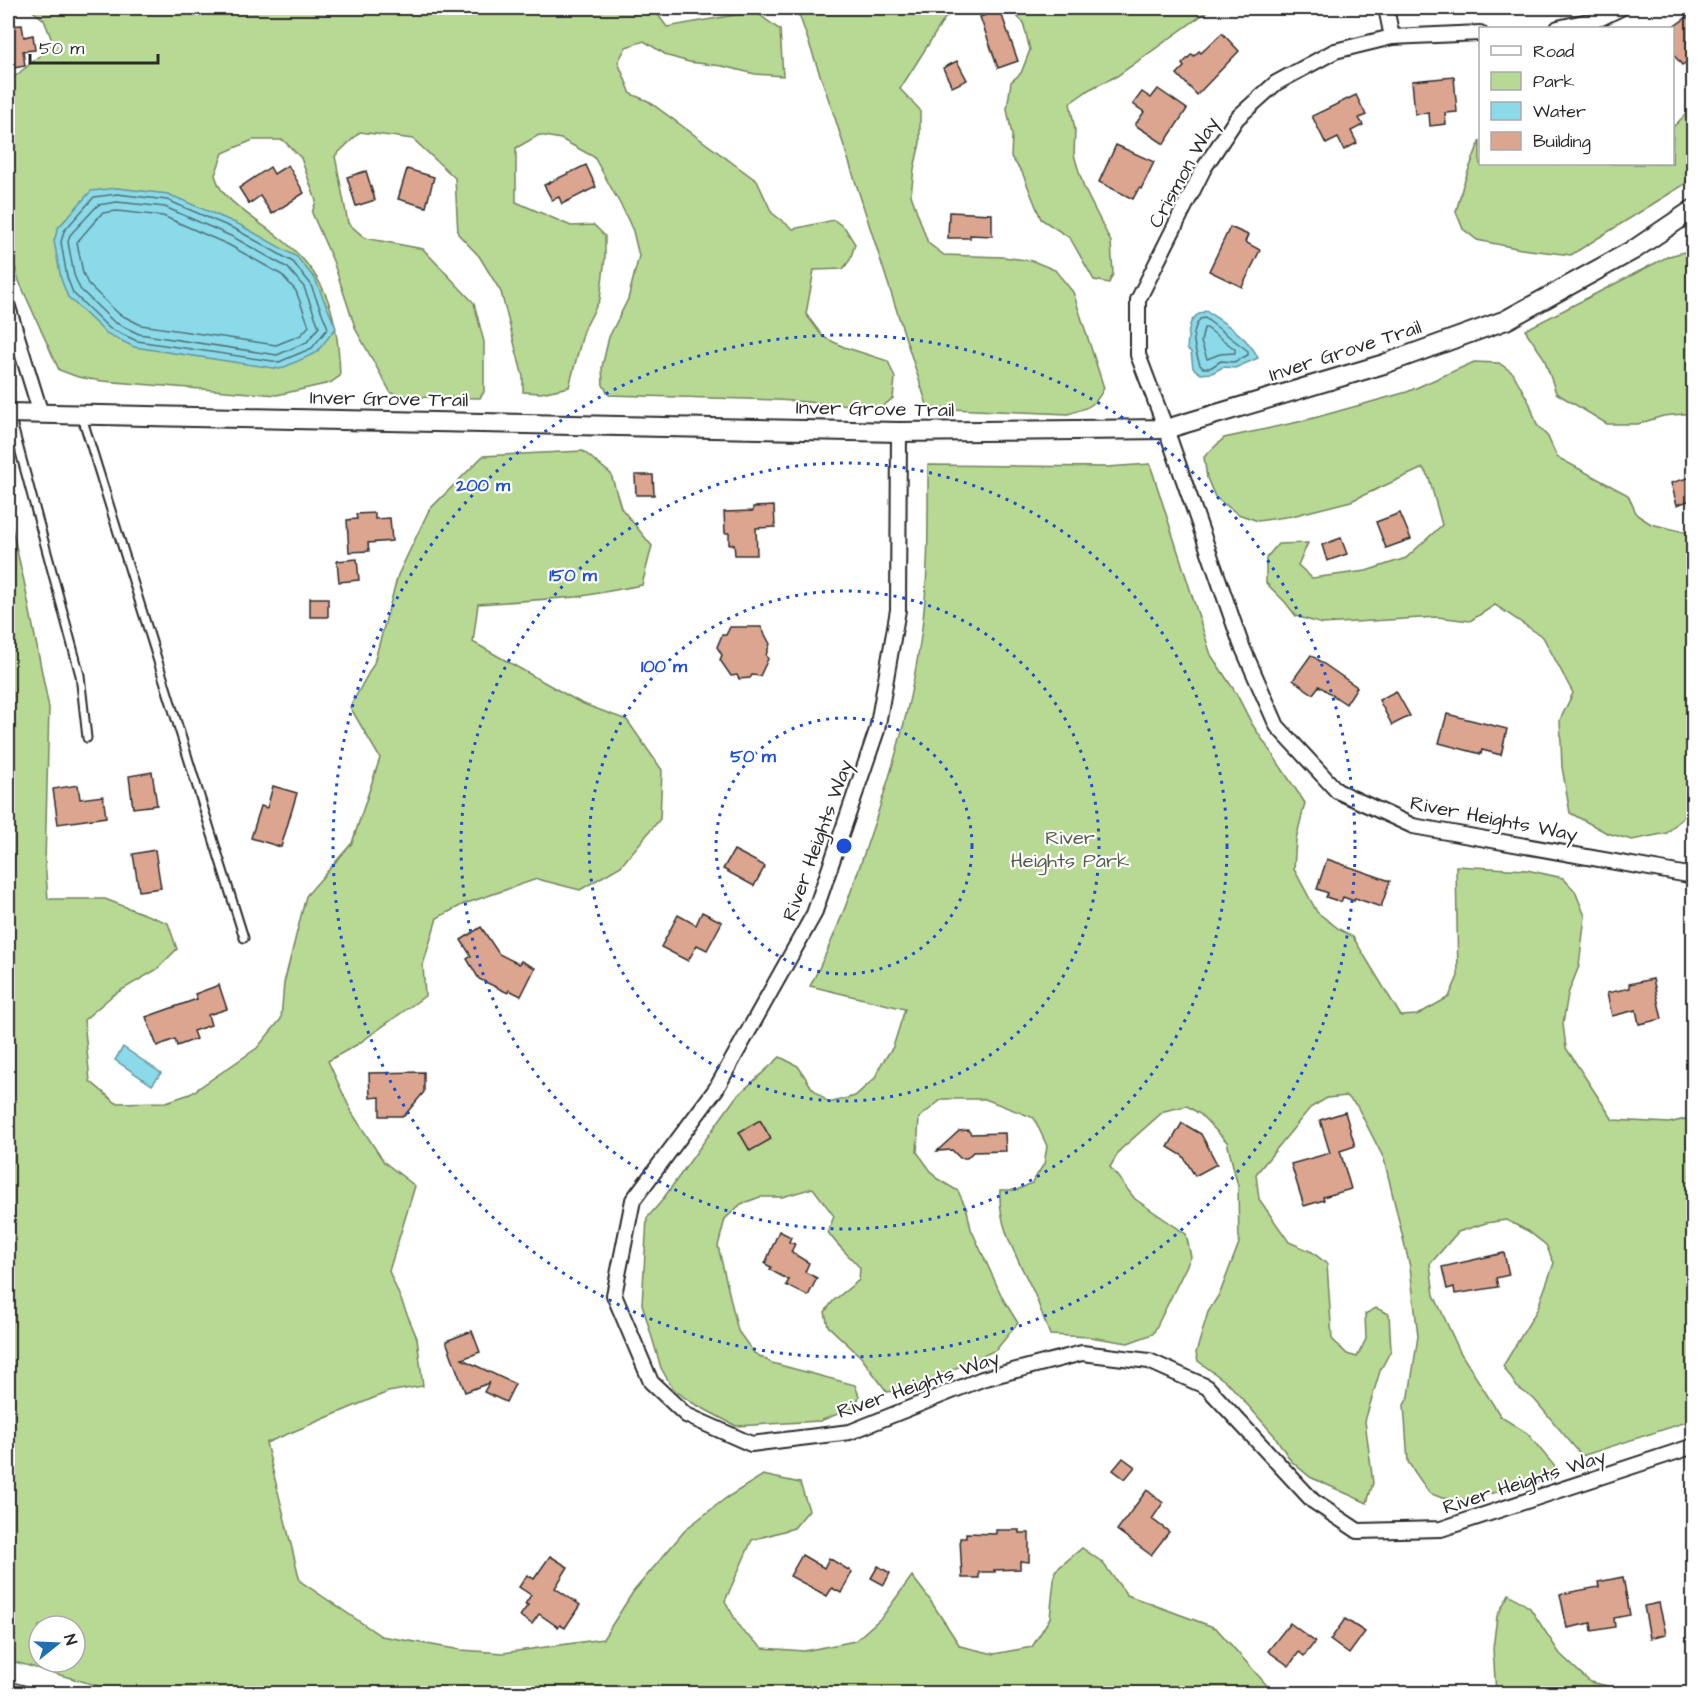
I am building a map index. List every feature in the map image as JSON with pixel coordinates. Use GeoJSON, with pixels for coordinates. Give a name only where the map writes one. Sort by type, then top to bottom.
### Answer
{"type":"FeatureCollection","features":[{"type":"Feature","properties":{"kind":"street"},"geometry":{"type":"LineString","coordinates":[[1386,8],[1392,37]]}},
{"type":"Feature","properties":{"kind":"street"},"geometry":{"type":"LineString","coordinates":[[1562,27],[1601,18],[1621,8]]}},
{"type":"Feature","properties":{"kind":"street","name":"Crismon Way"},"geometry":{"type":"LineString","coordinates":[[1166,429],[1138,355],[1137,300],[1204,168],[1237,118],[1276,83],[1335,51],[1392,37],[1479,33]]}},
{"type":"Feature","properties":{"kind":"street","name":"Inver Grove Trail"},"geometry":{"type":"LineString","coordinates":[[8,413],[899,432],[1166,429],[1384,364],[1506,320],[1635,249],[1694,209]]}},
{"type":"Feature","properties":{"kind":"street"},"geometry":{"type":"LineString","coordinates":[[8,307],[41,414]]}},
{"type":"Feature","properties":{"kind":"street","name":"River Heights Way"},"geometry":{"type":"LineString","coordinates":[[1166,429],[1241,644],[1277,726],[1337,791],[1413,826],[1694,876]]}},
{"type":"Feature","properties":{"kind":"street","name":"River Heights Way"},"geometry":{"type":"LineString","coordinates":[[899,432],[898,610],[874,741],[813,914],[716,1089],[633,1200],[614,1295],[651,1382],[686,1415],[751,1444],[850,1432],[982,1379],[1082,1353],[1149,1361],[1207,1387],[1313,1501],[1358,1531],[1440,1529],[1694,1446]]}},
{"type":"Feature","properties":{"kind":"lane"},"geometry":{"type":"LineString","coordinates":[[8,413],[81,675],[87,738]]}},
{"type":"Feature","properties":{"kind":"lane"},"geometry":{"type":"LineString","coordinates":[[82,414],[244,938]]}},
{"type":"Feature","properties":{"kind":"green space"},"geometry":{"type":"Polygon","coordinates":[[[29,8],[653,8],[667,27],[757,13],[780,30],[783,76],[755,74],[722,66],[689,62],[668,56],[644,41],[626,47],[618,62],[631,94],[648,101],[757,181],[772,213],[793,229],[834,220],[845,228],[855,244],[850,260],[843,269],[814,270],[806,314],[823,337],[844,347],[888,361],[895,378],[893,398],[882,407],[777,400],[609,395],[603,385],[602,367],[609,337],[628,299],[639,256],[633,231],[594,157],[561,139],[539,135],[516,148],[516,202],[571,226],[594,225],[605,236],[600,299],[584,330],[569,387],[541,393],[523,392],[523,377],[501,292],[479,256],[458,234],[455,178],[413,139],[360,132],[335,156],[348,223],[365,238],[423,249],[474,303],[484,342],[484,392],[480,398],[413,397],[391,393],[356,330],[333,261],[312,213],[316,201],[301,158],[283,140],[253,140],[223,153],[215,175],[220,188],[228,198],[297,252],[320,283],[328,300],[337,335],[340,376],[330,383],[277,395],[102,381],[78,377],[59,370],[19,281],[8,243],[8,82],[53,43],[44,20],[29,8]]]}},
{"type":"Feature","properties":{"kind":"green space"},"geometry":{"type":"Polygon","coordinates":[[[793,8],[960,8],[945,18],[900,89],[920,110],[920,143],[911,195],[928,243],[944,255],[1003,257],[1033,261],[1055,270],[1073,292],[1104,388],[1094,403],[1068,414],[928,408],[834,115],[800,17],[793,8]]]}},
{"type":"Feature","properties":{"kind":"green space"},"geometry":{"type":"Polygon","coordinates":[[[1008,8],[1212,8],[1117,76],[1090,89],[1070,103],[1075,130],[1074,155],[1084,188],[1111,242],[1113,274],[1109,283],[1094,280],[1070,238],[1041,219],[1022,172],[1011,157],[1012,135],[1007,109],[1011,82],[1021,73],[1030,50],[1023,22],[1008,8]]]}},
{"type":"Feature","properties":{"kind":"green space"},"geometry":{"type":"Polygon","coordinates":[[[1693,107],[1693,179],[1571,255],[1521,249],[1477,240],[1463,229],[1456,212],[1463,185],[1479,143],[1479,165],[1674,165],[1674,126],[1693,107]]]}},
{"type":"Feature","properties":{"kind":"green space"},"geometry":{"type":"Polygon","coordinates":[[[1692,250],[1693,413],[1663,416],[1638,424],[1607,424],[1556,393],[1544,358],[1525,330],[1669,256],[1692,250]]]}},
{"type":"Feature","properties":{"kind":"green space"},"geometry":{"type":"Polygon","coordinates":[[[1474,362],[1499,363],[1513,373],[1530,404],[1537,425],[1548,437],[1557,457],[1628,495],[1637,515],[1651,524],[1693,534],[1693,807],[1667,833],[1632,840],[1607,833],[1570,813],[1562,767],[1560,720],[1573,693],[1543,637],[1495,605],[1470,621],[1437,617],[1322,624],[1296,616],[1266,583],[1266,558],[1278,544],[1308,543],[1298,565],[1312,578],[1366,571],[1406,558],[1442,525],[1429,478],[1423,468],[1351,501],[1292,516],[1258,521],[1238,514],[1215,497],[1207,478],[1204,457],[1224,438],[1303,421],[1407,392],[1474,362]]]}},
{"type":"Feature","properties":{"kind":"green space"},"geometry":{"type":"Polygon","coordinates":[[[583,451],[611,474],[621,508],[652,546],[642,585],[577,597],[478,604],[473,642],[581,703],[627,720],[662,770],[660,819],[621,866],[580,890],[537,879],[464,904],[437,918],[423,965],[425,996],[358,1044],[328,1061],[352,1113],[384,1162],[415,1186],[389,1271],[417,1338],[423,1386],[388,1392],[266,1443],[300,1581],[381,1636],[461,1650],[503,1653],[603,1639],[633,1592],[687,1528],[726,1498],[763,1475],[800,1483],[809,1510],[794,1528],[752,1540],[725,1601],[742,1631],[763,1648],[804,1651],[855,1641],[882,1617],[912,1576],[960,1646],[994,1654],[1032,1647],[1050,1618],[1055,1571],[1082,1548],[1102,1562],[1127,1595],[1216,1628],[1271,1690],[1277,1693],[126,1694],[57,1674],[87,1674],[87,1614],[27,1614],[27,1665],[8,1660],[8,512],[49,708],[45,862],[48,899],[105,899],[168,923],[177,949],[156,970],[113,995],[84,1020],[90,1081],[116,1103],[166,1102],[190,1094],[257,1048],[281,1019],[284,983],[306,896],[352,843],[380,758],[350,707],[374,663],[398,575],[429,510],[483,456],[583,451]]]}},
{"type":"Feature","properties":{"kind":"green space","name":"River Heights Park"},"geometry":{"type":"Polygon","coordinates":[[[1150,464],[1211,655],[1236,693],[1252,724],[1305,803],[1296,839],[1294,869],[1317,912],[1353,937],[1401,1016],[1417,1015],[1449,997],[1458,976],[1456,866],[1527,870],[1563,878],[1575,891],[1585,916],[1579,966],[1568,994],[1563,1024],[1566,1048],[1613,1120],[1669,1123],[1693,1117],[1693,1420],[1582,1456],[1534,1399],[1517,1387],[1503,1366],[1537,1310],[1554,1263],[1546,1245],[1528,1231],[1506,1220],[1486,1223],[1458,1232],[1430,1264],[1434,1295],[1460,1352],[1501,1417],[1527,1433],[1556,1468],[1551,1479],[1464,1500],[1442,1498],[1429,1493],[1408,1462],[1404,1405],[1409,1396],[1418,1336],[1410,1267],[1384,1159],[1357,1106],[1347,1096],[1327,1098],[1310,1108],[1256,1174],[1259,1199],[1289,1242],[1312,1252],[1327,1264],[1332,1339],[1347,1354],[1357,1357],[1366,1339],[1365,1314],[1376,1308],[1389,1314],[1391,1350],[1380,1371],[1365,1421],[1373,1483],[1367,1503],[1310,1477],[1291,1461],[1274,1435],[1229,1384],[1198,1361],[1196,1353],[1208,1312],[1220,1293],[1239,1243],[1238,1186],[1227,1142],[1200,1114],[1187,1106],[1164,1111],[1120,1150],[1110,1167],[1135,1199],[1186,1234],[1191,1257],[1153,1334],[1128,1343],[1090,1337],[1050,1335],[1035,1295],[1006,1232],[1000,1205],[1000,1190],[1017,1190],[1032,1183],[1044,1164],[1047,1146],[1034,1118],[985,1099],[942,1099],[919,1118],[917,1152],[936,1178],[958,1191],[967,1210],[971,1229],[1003,1299],[1018,1323],[996,1350],[910,1389],[887,1392],[861,1357],[828,1326],[825,1312],[833,1301],[859,1280],[860,1268],[828,1232],[834,1216],[813,1188],[782,1197],[760,1197],[741,1204],[725,1219],[718,1246],[738,1331],[754,1353],[772,1363],[855,1385],[859,1396],[856,1407],[820,1421],[736,1426],[691,1402],[673,1389],[661,1368],[642,1304],[647,1218],[736,1097],[780,1057],[798,1066],[812,1088],[829,1103],[855,1096],[875,1078],[893,1047],[905,1009],[810,986],[835,932],[856,877],[886,787],[908,709],[918,655],[926,587],[928,465],[1107,467],[1150,464]]]}},
{"type":"Feature","properties":{"kind":"green space"},"geometry":{"type":"Polygon","coordinates":[[[1509,1594],[1530,1608],[1560,1654],[1590,1682],[1625,1690],[1669,1693],[1496,1693],[1493,1649],[1497,1616],[1509,1594]]]}},
{"type":"Feature","properties":{"kind":"green space"},"geometry":{"type":"Polygon","coordinates":[[[1693,1685],[1693,1693],[1669,1693],[1693,1685]]]}},
{"type":"Feature","properties":{"kind":"water"},"geometry":{"type":"Polygon","coordinates":[[[117,188],[168,194],[240,225],[297,257],[315,279],[336,328],[316,353],[280,369],[134,347],[106,333],[68,297],[61,279],[54,241],[58,228],[91,191],[117,188]]]}},
{"type":"Feature","properties":{"kind":"water"},"geometry":{"type":"Polygon","coordinates":[[[1206,311],[1249,343],[1258,358],[1235,368],[1223,367],[1212,373],[1201,374],[1193,368],[1191,352],[1187,349],[1190,325],[1195,317],[1206,311]]]}},
{"type":"Feature","properties":{"kind":"water"},"geometry":{"type":"Polygon","coordinates":[[[123,1047],[161,1073],[152,1085],[115,1060],[123,1047]]]}},
{"type":"Feature","properties":{"kind":"building"},"geometry":{"type":"Polygon","coordinates":[[[1000,10],[1018,61],[998,68],[980,17],[1000,10]]]}},
{"type":"Feature","properties":{"kind":"building"},"geometry":{"type":"Polygon","coordinates":[[[1694,12],[1694,57],[1682,65],[1674,55],[1673,27],[1694,12]]]}},
{"type":"Feature","properties":{"kind":"building"},"geometry":{"type":"Polygon","coordinates":[[[22,25],[24,37],[33,35],[35,50],[23,51],[25,66],[8,69],[8,26],[22,25]]]}},
{"type":"Feature","properties":{"kind":"building"},"geometry":{"type":"Polygon","coordinates":[[[1222,33],[1239,51],[1197,95],[1177,74],[1184,67],[1182,64],[1192,54],[1194,56],[1199,51],[1201,53],[1222,33]]]}},
{"type":"Feature","properties":{"kind":"building"},"geometry":{"type":"Polygon","coordinates":[[[957,61],[967,80],[952,87],[943,68],[957,61]]]}},
{"type":"Feature","properties":{"kind":"building"},"geometry":{"type":"Polygon","coordinates":[[[1454,77],[1457,112],[1445,113],[1446,124],[1430,126],[1429,113],[1415,114],[1412,81],[1454,77]]]}},
{"type":"Feature","properties":{"kind":"building"},"geometry":{"type":"Polygon","coordinates":[[[1158,89],[1187,109],[1164,144],[1135,125],[1144,112],[1133,104],[1142,92],[1151,98],[1158,89]]]}},
{"type":"Feature","properties":{"kind":"building"},"geometry":{"type":"Polygon","coordinates":[[[1356,95],[1366,115],[1359,118],[1363,125],[1351,131],[1357,143],[1344,150],[1338,138],[1326,144],[1312,116],[1356,95]]]}},
{"type":"Feature","properties":{"kind":"building"},"geometry":{"type":"Polygon","coordinates":[[[1116,145],[1154,162],[1141,189],[1139,188],[1133,199],[1099,182],[1116,145]]]}},
{"type":"Feature","properties":{"kind":"building"},"geometry":{"type":"Polygon","coordinates":[[[288,165],[304,193],[272,214],[260,196],[249,204],[239,188],[270,167],[274,174],[288,165]]]}},
{"type":"Feature","properties":{"kind":"building"},"geometry":{"type":"Polygon","coordinates":[[[586,165],[596,187],[562,204],[559,197],[552,200],[544,185],[586,165]]]}},
{"type":"Feature","properties":{"kind":"building"},"geometry":{"type":"Polygon","coordinates":[[[407,169],[434,177],[426,207],[398,199],[407,169]]]}},
{"type":"Feature","properties":{"kind":"building"},"geometry":{"type":"Polygon","coordinates":[[[366,171],[375,200],[356,206],[347,177],[366,171]]]}},
{"type":"Feature","properties":{"kind":"building"},"geometry":{"type":"Polygon","coordinates":[[[949,212],[992,214],[992,236],[970,235],[970,238],[948,238],[949,212]]]}},
{"type":"Feature","properties":{"kind":"building"},"geometry":{"type":"Polygon","coordinates":[[[1230,227],[1248,235],[1245,242],[1260,250],[1242,287],[1209,271],[1230,227]]]}},
{"type":"Feature","properties":{"kind":"building"},"geometry":{"type":"Polygon","coordinates":[[[635,475],[653,475],[654,495],[636,495],[635,475]]]}},
{"type":"Feature","properties":{"kind":"building"},"geometry":{"type":"Polygon","coordinates":[[[1694,476],[1694,499],[1677,505],[1671,483],[1694,476]]]}},
{"type":"Feature","properties":{"kind":"building"},"geometry":{"type":"Polygon","coordinates":[[[774,506],[775,527],[756,528],[757,555],[735,555],[734,544],[729,545],[729,533],[725,533],[724,512],[753,511],[753,507],[774,506]]]}},
{"type":"Feature","properties":{"kind":"building"},"geometry":{"type":"Polygon","coordinates":[[[375,513],[375,519],[390,518],[392,541],[368,543],[369,551],[349,552],[347,520],[357,519],[356,514],[375,513]]]}},
{"type":"Feature","properties":{"kind":"building"},"geometry":{"type":"Polygon","coordinates":[[[1400,513],[1411,539],[1386,548],[1376,522],[1400,513]]]}},
{"type":"Feature","properties":{"kind":"building"},"geometry":{"type":"Polygon","coordinates":[[[1341,538],[1347,554],[1327,561],[1322,545],[1341,538]]]}},
{"type":"Feature","properties":{"kind":"building"},"geometry":{"type":"Polygon","coordinates":[[[357,559],[359,580],[339,582],[337,561],[357,559]]]}},
{"type":"Feature","properties":{"kind":"building"},"geometry":{"type":"Polygon","coordinates":[[[310,598],[328,598],[328,617],[310,617],[310,598]]]}},
{"type":"Feature","properties":{"kind":"building"},"geometry":{"type":"Polygon","coordinates":[[[730,627],[761,627],[770,644],[766,655],[768,659],[760,676],[752,675],[750,678],[739,679],[737,675],[731,676],[720,660],[722,655],[717,647],[722,635],[726,635],[730,627]]]}},
{"type":"Feature","properties":{"kind":"building"},"geometry":{"type":"Polygon","coordinates":[[[1311,655],[1357,687],[1346,704],[1319,686],[1313,694],[1293,680],[1311,655]]]}},
{"type":"Feature","properties":{"kind":"building"},"geometry":{"type":"Polygon","coordinates":[[[1396,691],[1410,716],[1392,725],[1379,700],[1396,691]]]}},
{"type":"Feature","properties":{"kind":"building"},"geometry":{"type":"Polygon","coordinates":[[[1447,714],[1507,729],[1501,755],[1482,750],[1481,754],[1439,743],[1447,714]]]}},
{"type":"Feature","properties":{"kind":"building"},"geometry":{"type":"Polygon","coordinates":[[[152,772],[157,805],[133,808],[129,776],[152,772]]]}},
{"type":"Feature","properties":{"kind":"building"},"geometry":{"type":"Polygon","coordinates":[[[78,785],[80,799],[103,796],[106,817],[58,824],[53,789],[78,785]]]}},
{"type":"Feature","properties":{"kind":"building"},"geometry":{"type":"Polygon","coordinates":[[[273,786],[297,793],[281,847],[251,838],[261,806],[267,808],[273,786]]]}},
{"type":"Feature","properties":{"kind":"building"},"geometry":{"type":"Polygon","coordinates":[[[155,850],[161,888],[139,891],[133,854],[155,850]]]}},
{"type":"Feature","properties":{"kind":"building"},"geometry":{"type":"Polygon","coordinates":[[[734,850],[765,866],[754,886],[723,869],[734,850]]]}},
{"type":"Feature","properties":{"kind":"building"},"geometry":{"type":"Polygon","coordinates":[[[1327,859],[1390,881],[1381,907],[1355,898],[1354,901],[1343,897],[1341,902],[1326,897],[1328,893],[1317,889],[1327,859]]]}},
{"type":"Feature","properties":{"kind":"building"},"geometry":{"type":"Polygon","coordinates":[[[702,912],[722,922],[707,950],[697,945],[688,961],[661,947],[678,915],[696,925],[702,912]]]}},
{"type":"Feature","properties":{"kind":"building"},"geometry":{"type":"Polygon","coordinates":[[[481,927],[499,954],[519,964],[521,961],[535,968],[521,996],[509,990],[508,993],[479,979],[467,959],[471,956],[461,940],[481,927]]]}},
{"type":"Feature","properties":{"kind":"building"},"geometry":{"type":"Polygon","coordinates":[[[1653,979],[1662,1019],[1639,1024],[1636,1010],[1612,1016],[1607,993],[1630,988],[1629,984],[1653,979]]]}},
{"type":"Feature","properties":{"kind":"building"},"geometry":{"type":"Polygon","coordinates":[[[219,985],[227,1009],[208,1015],[211,1025],[193,1031],[196,1039],[177,1046],[175,1039],[157,1046],[146,1017],[197,999],[195,994],[219,985]]]}},
{"type":"Feature","properties":{"kind":"building"},"geometry":{"type":"Polygon","coordinates":[[[424,1072],[424,1092],[404,1116],[380,1116],[380,1097],[370,1098],[369,1073],[424,1072]]]}},
{"type":"Feature","properties":{"kind":"building"},"geometry":{"type":"Polygon","coordinates":[[[1345,1112],[1355,1146],[1340,1151],[1351,1189],[1323,1197],[1324,1200],[1304,1206],[1291,1164],[1330,1153],[1320,1120],[1345,1112]]]}},
{"type":"Feature","properties":{"kind":"building"},"geometry":{"type":"Polygon","coordinates":[[[760,1120],[771,1139],[750,1151],[739,1132],[760,1120]]]}},
{"type":"Feature","properties":{"kind":"building"},"geometry":{"type":"Polygon","coordinates":[[[1182,1123],[1201,1134],[1217,1164],[1195,1176],[1183,1156],[1168,1147],[1182,1123]]]}},
{"type":"Feature","properties":{"kind":"building"},"geometry":{"type":"Polygon","coordinates":[[[968,1130],[971,1134],[1005,1133],[1006,1151],[973,1152],[967,1158],[960,1158],[952,1150],[937,1151],[959,1131],[968,1130]]]}},
{"type":"Feature","properties":{"kind":"building"},"geometry":{"type":"Polygon","coordinates":[[[779,1231],[791,1237],[789,1242],[795,1244],[791,1252],[809,1263],[805,1272],[817,1278],[808,1296],[786,1285],[789,1280],[770,1270],[771,1267],[765,1264],[779,1231]]]}},
{"type":"Feature","properties":{"kind":"building"},"geometry":{"type":"Polygon","coordinates":[[[1504,1253],[1509,1275],[1496,1278],[1498,1287],[1455,1294],[1454,1287],[1447,1289],[1442,1267],[1504,1253]]]}},
{"type":"Feature","properties":{"kind":"building"},"geometry":{"type":"Polygon","coordinates":[[[472,1331],[480,1352],[462,1359],[515,1384],[506,1402],[484,1392],[489,1383],[465,1392],[446,1341],[472,1331]]]}},
{"type":"Feature","properties":{"kind":"building"},"geometry":{"type":"Polygon","coordinates":[[[1123,1458],[1135,1467],[1125,1479],[1113,1470],[1123,1458]]]}},
{"type":"Feature","properties":{"kind":"building"},"geometry":{"type":"Polygon","coordinates":[[[1147,1490],[1163,1503],[1152,1519],[1169,1532],[1151,1555],[1117,1530],[1147,1490]]]}},
{"type":"Feature","properties":{"kind":"building"},"geometry":{"type":"Polygon","coordinates":[[[996,1530],[1019,1530],[1019,1533],[1029,1533],[1029,1562],[1020,1561],[1020,1569],[979,1572],[979,1578],[962,1578],[960,1538],[966,1538],[966,1533],[996,1534],[996,1530]]]}},
{"type":"Feature","properties":{"kind":"building"},"geometry":{"type":"Polygon","coordinates":[[[802,1555],[824,1568],[829,1558],[852,1572],[841,1593],[832,1588],[827,1596],[790,1576],[802,1555]]]}},
{"type":"Feature","properties":{"kind":"building"},"geometry":{"type":"Polygon","coordinates":[[[550,1556],[568,1567],[555,1588],[580,1605],[565,1628],[560,1625],[558,1627],[539,1614],[532,1624],[520,1616],[528,1605],[525,1604],[531,1595],[519,1587],[527,1575],[534,1579],[550,1556]]]}},
{"type":"Feature","properties":{"kind":"building"},"geometry":{"type":"Polygon","coordinates":[[[878,1566],[890,1573],[884,1585],[871,1578],[878,1566]]]}},
{"type":"Feature","properties":{"kind":"building"},"geometry":{"type":"Polygon","coordinates":[[[1623,1577],[1630,1615],[1614,1618],[1615,1627],[1592,1631],[1591,1623],[1567,1628],[1560,1594],[1599,1587],[1598,1582],[1623,1577]]]}},
{"type":"Feature","properties":{"kind":"building"},"geometry":{"type":"Polygon","coordinates":[[[1659,1603],[1666,1634],[1650,1638],[1644,1606],[1659,1603]]]}},
{"type":"Feature","properties":{"kind":"building"},"geometry":{"type":"Polygon","coordinates":[[[1345,1619],[1365,1632],[1349,1654],[1330,1640],[1345,1619]]]}},
{"type":"Feature","properties":{"kind":"building"},"geometry":{"type":"Polygon","coordinates":[[[1290,1623],[1315,1642],[1304,1656],[1299,1652],[1289,1666],[1268,1651],[1290,1623]]]}},
{"type":"Feature","properties":{"kind":"railway"},"geometry":{"type":"LineString","coordinates":[[8,1684],[46,1694]]}}]}
